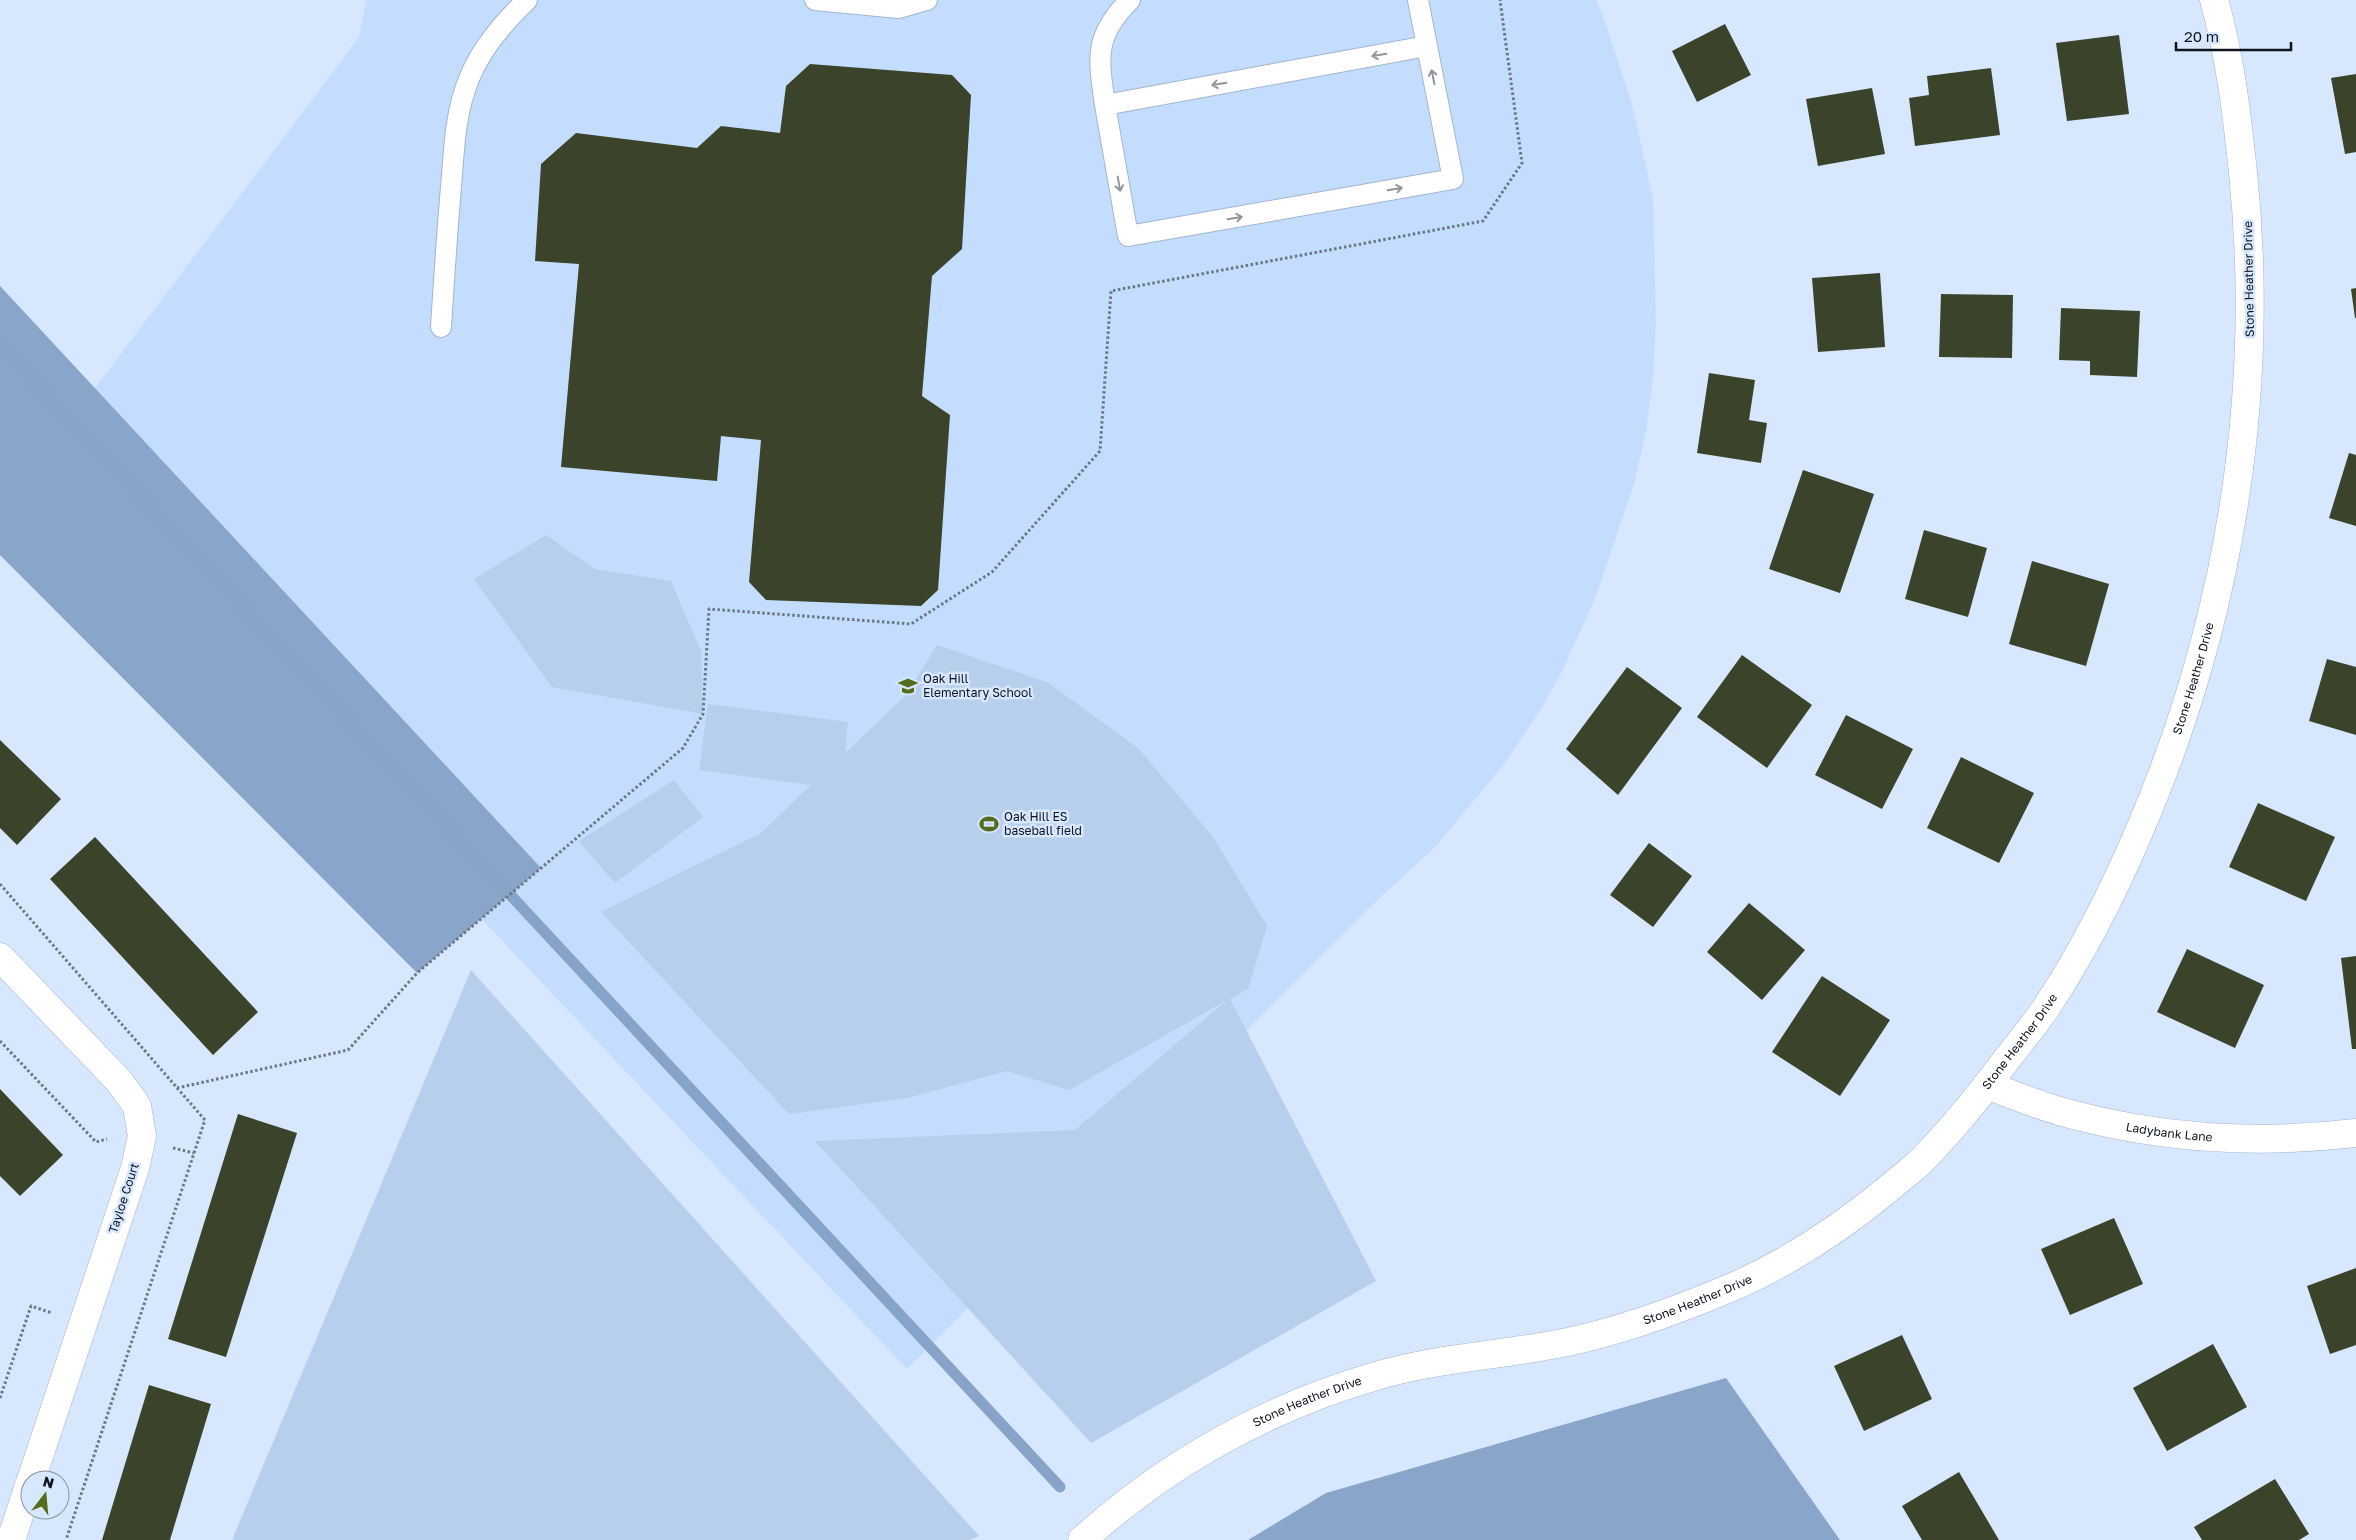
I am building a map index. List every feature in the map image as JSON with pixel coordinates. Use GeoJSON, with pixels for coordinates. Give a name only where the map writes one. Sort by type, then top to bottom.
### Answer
{"type":"FeatureCollection","features":[{"type":"Feature","properties":{"kind":"street","name":"Stone Heather Drive"},"geometry":{"type":"LineString","coordinates":[[1082,1540],[1113,1512],[1179,1464],[1250,1424],[1298,1402],[1378,1376],[1460,1357],[1523,1350],[1580,1339],[1662,1316],[1742,1283],[1817,1241],[1878,1198],[1923,1160],[1987,1085],[2042,1013],[2074,963],[2123,870],[2164,772],[2202,659],[2223,571],[2240,475],[2251,335],[2249,227],[2237,117],[2214,0]]}},
{"type":"Feature","properties":{"kind":"street","name":"Tayloe Court"},"geometry":{"type":"LineString","coordinates":[[0,957],[119,1081],[137,1106],[142,1136],[134,1168],[34,1470]]}},
{"type":"Feature","properties":{"kind":"street","name":"Ladybank Lane"},"geometry":{"type":"LineString","coordinates":[[1987,1085],[2058,1111],[2134,1129],[2217,1139],[2301,1139],[2356,1133]]}},
{"type":"Feature","properties":{"kind":"street","name":"Tayloe Court"},"geometry":{"type":"LineString","coordinates":[[11,1540],[20,1512]]}},
{"type":"Feature","properties":{"kind":"lane"},"geometry":{"type":"LineString","coordinates":[[441,327],[453,163],[461,103],[469,78],[479,58],[494,36],[527,0]]}},
{"type":"Feature","properties":{"kind":"lane"},"geometry":{"type":"LineString","coordinates":[[815,0],[899,8],[927,0]]}},
{"type":"Feature","properties":{"kind":"lane"},"geometry":{"type":"LineString","coordinates":[[1130,0],[1114,17],[1106,32],[1100,50],[1100,68],[1105,105],[1128,236],[1453,179],[1418,0]]}},
{"type":"Feature","properties":{"kind":"lane"},"geometry":{"type":"LineString","coordinates":[[1105,105],[1427,46]]}},
{"type":"Feature","properties":{"kind":"path"},"geometry":{"type":"LineString","coordinates":[[177,1088],[348,1050],[417,973],[682,748],[703,714],[709,609],[911,624],[992,572],[1100,451],[1111,291],[1483,221],[1522,163],[1500,0]]}},
{"type":"Feature","properties":{"kind":"path"},"geometry":{"type":"LineString","coordinates":[[0,1041],[96,1142],[115,1137],[142,1136],[162,1146],[194,1153]]}},
{"type":"Feature","properties":{"kind":"path"},"geometry":{"type":"LineString","coordinates":[[0,1398],[30,1306],[83,1323]]}},
{"type":"Feature","properties":{"kind":"shaded area","name":"Oak Hill Elementary School"},"geometry":{"type":"Polygon","coordinates":[[[366,0],[1596,0],[1602,13],[1632,104],[1653,198],[1656,323],[1653,378],[1646,431],[1634,484],[1595,599],[1563,669],[1545,703],[1503,766],[1435,847],[1367,910],[907,1369],[44,456],[359,37],[366,0]]]}},
{"type":"Feature","properties":{"kind":"shaded area"},"geometry":{"type":"Polygon","coordinates":[[[0,286],[541,868],[417,973],[0,555],[0,286]]]}},
{"type":"Feature","properties":{"kind":"shaded area"},"geometry":{"type":"Polygon","coordinates":[[[546,535],[595,569],[671,581],[701,651],[703,714],[552,687],[474,579],[546,535]]]}},
{"type":"Feature","properties":{"kind":"shaded area"},"geometry":{"type":"Polygon","coordinates":[[[937,645],[1047,682],[1138,748],[1213,837],[1267,926],[1248,989],[1230,999],[1376,1281],[1091,1443],[815,1141],[1075,1130],[1227,1000],[1069,1090],[1007,1071],[907,1098],[789,1114],[601,912],[761,833],[811,785],[699,770],[708,704],[848,722],[845,753],[906,695],[937,645]]]}},
{"type":"Feature","properties":{"kind":"shaded area"},"geometry":{"type":"Polygon","coordinates":[[[674,780],[703,817],[615,883],[579,841],[674,780]]]}},
{"type":"Feature","properties":{"kind":"shaded area"},"geometry":{"type":"Polygon","coordinates":[[[471,970],[979,1536],[969,1540],[232,1540],[471,970]]]}},
{"type":"Feature","properties":{"kind":"shaded area"},"geometry":{"type":"Polygon","coordinates":[[[1726,1378],[1840,1540],[1248,1540],[1326,1493],[1726,1378]]]}},
{"type":"Feature","properties":{"kind":"building"},"geometry":{"type":"Polygon","coordinates":[[[1725,24],[1751,75],[1697,102],[1672,51],[1725,24]]]}},
{"type":"Feature","properties":{"kind":"building"},"geometry":{"type":"Polygon","coordinates":[[[2119,35],[2129,114],[2067,121],[2056,43],[2119,35]]]}},
{"type":"Feature","properties":{"kind":"building"},"geometry":{"type":"Polygon","coordinates":[[[810,64],[952,75],[971,95],[962,249],[932,276],[922,396],[950,415],[938,590],[921,606],[766,600],[749,582],[761,440],[721,436],[717,481],[561,467],[579,264],[535,261],[541,164],[576,133],[697,148],[721,126],[780,133],[786,86],[810,64]]]}},
{"type":"Feature","properties":{"kind":"building"},"geometry":{"type":"Polygon","coordinates":[[[1991,68],[2000,135],[1915,146],[1909,98],[1929,95],[1927,76],[1991,68]]]}},
{"type":"Feature","properties":{"kind":"building"},"geometry":{"type":"Polygon","coordinates":[[[2356,74],[2356,152],[2345,154],[2331,78],[2356,74]]]}},
{"type":"Feature","properties":{"kind":"building"},"geometry":{"type":"Polygon","coordinates":[[[1872,88],[1885,154],[1818,166],[1806,99],[1872,88]]]}},
{"type":"Feature","properties":{"kind":"building"},"geometry":{"type":"Polygon","coordinates":[[[1880,273],[1885,347],[1818,352],[1812,278],[1880,273]]]}},
{"type":"Feature","properties":{"kind":"building"},"geometry":{"type":"Polygon","coordinates":[[[2356,288],[2356,318],[2355,318],[2351,289],[2356,288]]]}},
{"type":"Feature","properties":{"kind":"building"},"geometry":{"type":"Polygon","coordinates":[[[1941,294],[2013,295],[2012,358],[1939,357],[1941,294]]]}},
{"type":"Feature","properties":{"kind":"building"},"geometry":{"type":"Polygon","coordinates":[[[2061,308],[2140,311],[2137,377],[2090,375],[2090,361],[2059,360],[2061,308]]]}},
{"type":"Feature","properties":{"kind":"building"},"geometry":{"type":"Polygon","coordinates":[[[1709,373],[1755,380],[1749,420],[1767,423],[1761,463],[1697,453],[1709,373]]]}},
{"type":"Feature","properties":{"kind":"building"},"geometry":{"type":"Polygon","coordinates":[[[2349,453],[2356,455],[2356,526],[2329,518],[2349,453]]]}},
{"type":"Feature","properties":{"kind":"building"},"geometry":{"type":"Polygon","coordinates":[[[1803,470],[1874,494],[1840,593],[1769,569],[1803,470]]]}},
{"type":"Feature","properties":{"kind":"building"},"geometry":{"type":"Polygon","coordinates":[[[1924,530],[1987,548],[1968,617],[1905,599],[1924,530]]]}},
{"type":"Feature","properties":{"kind":"building"},"geometry":{"type":"Polygon","coordinates":[[[2032,561],[2109,584],[2086,666],[2009,644],[2032,561]]]}},
{"type":"Feature","properties":{"kind":"building"},"geometry":{"type":"Polygon","coordinates":[[[1742,655],[1812,705],[1767,768],[1697,717],[1742,655]]]}},
{"type":"Feature","properties":{"kind":"building"},"geometry":{"type":"Polygon","coordinates":[[[2327,659],[2356,667],[2356,735],[2309,721],[2327,659]]]}},
{"type":"Feature","properties":{"kind":"building"},"geometry":{"type":"Polygon","coordinates":[[[1627,667],[1682,708],[1618,795],[1566,749],[1627,667]]]}},
{"type":"Feature","properties":{"kind":"building"},"geometry":{"type":"Polygon","coordinates":[[[1846,715],[1913,749],[1882,809],[1815,775],[1846,715]]]}},
{"type":"Feature","properties":{"kind":"building"},"geometry":{"type":"Polygon","coordinates":[[[0,740],[61,799],[17,845],[0,828],[0,740]]]}},
{"type":"Feature","properties":{"kind":"building"},"geometry":{"type":"Polygon","coordinates":[[[1961,757],[2034,793],[1999,863],[1927,828],[1961,757]]]}},
{"type":"Feature","properties":{"kind":"building"},"geometry":{"type":"Polygon","coordinates":[[[2258,803],[2335,837],[2306,901],[2229,867],[2258,803]]]}},
{"type":"Feature","properties":{"kind":"building"},"geometry":{"type":"Polygon","coordinates":[[[95,837],[258,1012],[213,1055],[50,879],[95,837]]]}},
{"type":"Feature","properties":{"kind":"building"},"geometry":{"type":"Polygon","coordinates":[[[1649,843],[1692,876],[1653,927],[1610,895],[1649,843]]]}},
{"type":"Feature","properties":{"kind":"building"},"geometry":{"type":"Polygon","coordinates":[[[1749,903],[1805,950],[1762,1000],[1707,952],[1749,903]]]}},
{"type":"Feature","properties":{"kind":"building"},"geometry":{"type":"Polygon","coordinates":[[[2187,949],[2264,985],[2235,1048],[2157,1012],[2187,949]]]}},
{"type":"Feature","properties":{"kind":"building"},"geometry":{"type":"Polygon","coordinates":[[[2356,956],[2356,1049],[2352,1049],[2341,958],[2356,956]]]}},
{"type":"Feature","properties":{"kind":"building"},"geometry":{"type":"Polygon","coordinates":[[[1822,976],[1890,1020],[1840,1096],[1772,1052],[1822,976]]]}},
{"type":"Feature","properties":{"kind":"building"},"geometry":{"type":"Polygon","coordinates":[[[0,1089],[63,1155],[20,1196],[0,1176],[0,1089]]]}},
{"type":"Feature","properties":{"kind":"building"},"geometry":{"type":"Polygon","coordinates":[[[238,1114],[297,1133],[226,1357],[168,1339],[238,1114]]]}},
{"type":"Feature","properties":{"kind":"building"},"geometry":{"type":"Polygon","coordinates":[[[2114,1218],[2143,1284],[2070,1315],[2041,1249],[2114,1218]]]}},
{"type":"Feature","properties":{"kind":"building"},"geometry":{"type":"Polygon","coordinates":[[[2356,1268],[2356,1345],[2330,1354],[2307,1286],[2356,1268]]]}},
{"type":"Feature","properties":{"kind":"building"},"geometry":{"type":"Polygon","coordinates":[[[1902,1335],[1932,1399],[1864,1431],[1834,1366],[1902,1335]]]}},
{"type":"Feature","properties":{"kind":"building"},"geometry":{"type":"Polygon","coordinates":[[[2213,1344],[2247,1407],[2167,1451],[2133,1388],[2213,1344]]]}},
{"type":"Feature","properties":{"kind":"building"},"geometry":{"type":"Polygon","coordinates":[[[149,1385],[211,1404],[170,1540],[102,1540],[149,1385]]]}},
{"type":"Feature","properties":{"kind":"building"},"geometry":{"type":"Polygon","coordinates":[[[1959,1472],[1999,1540],[1922,1540],[1902,1506],[1959,1472]]]}},
{"type":"Feature","properties":{"kind":"building"},"geometry":{"type":"Polygon","coordinates":[[[2275,1479],[2309,1534],[2299,1540],[2202,1540],[2194,1527],[2275,1479]]]}},
{"type":"Feature","properties":{"kind":"waterway"},"geometry":{"type":"LineString","coordinates":[[0,345],[1060,1487]]}},
{"type":"Feature","properties":{"kind":"place","name":"Oak Hill Elementary School"},"geometry":{"type":"Point","coordinates":[908,686]}},
{"type":"Feature","properties":{"kind":"place","name":"Oak Hill ES baseball field"},"geometry":{"type":"Point","coordinates":[989,824]}}]}
